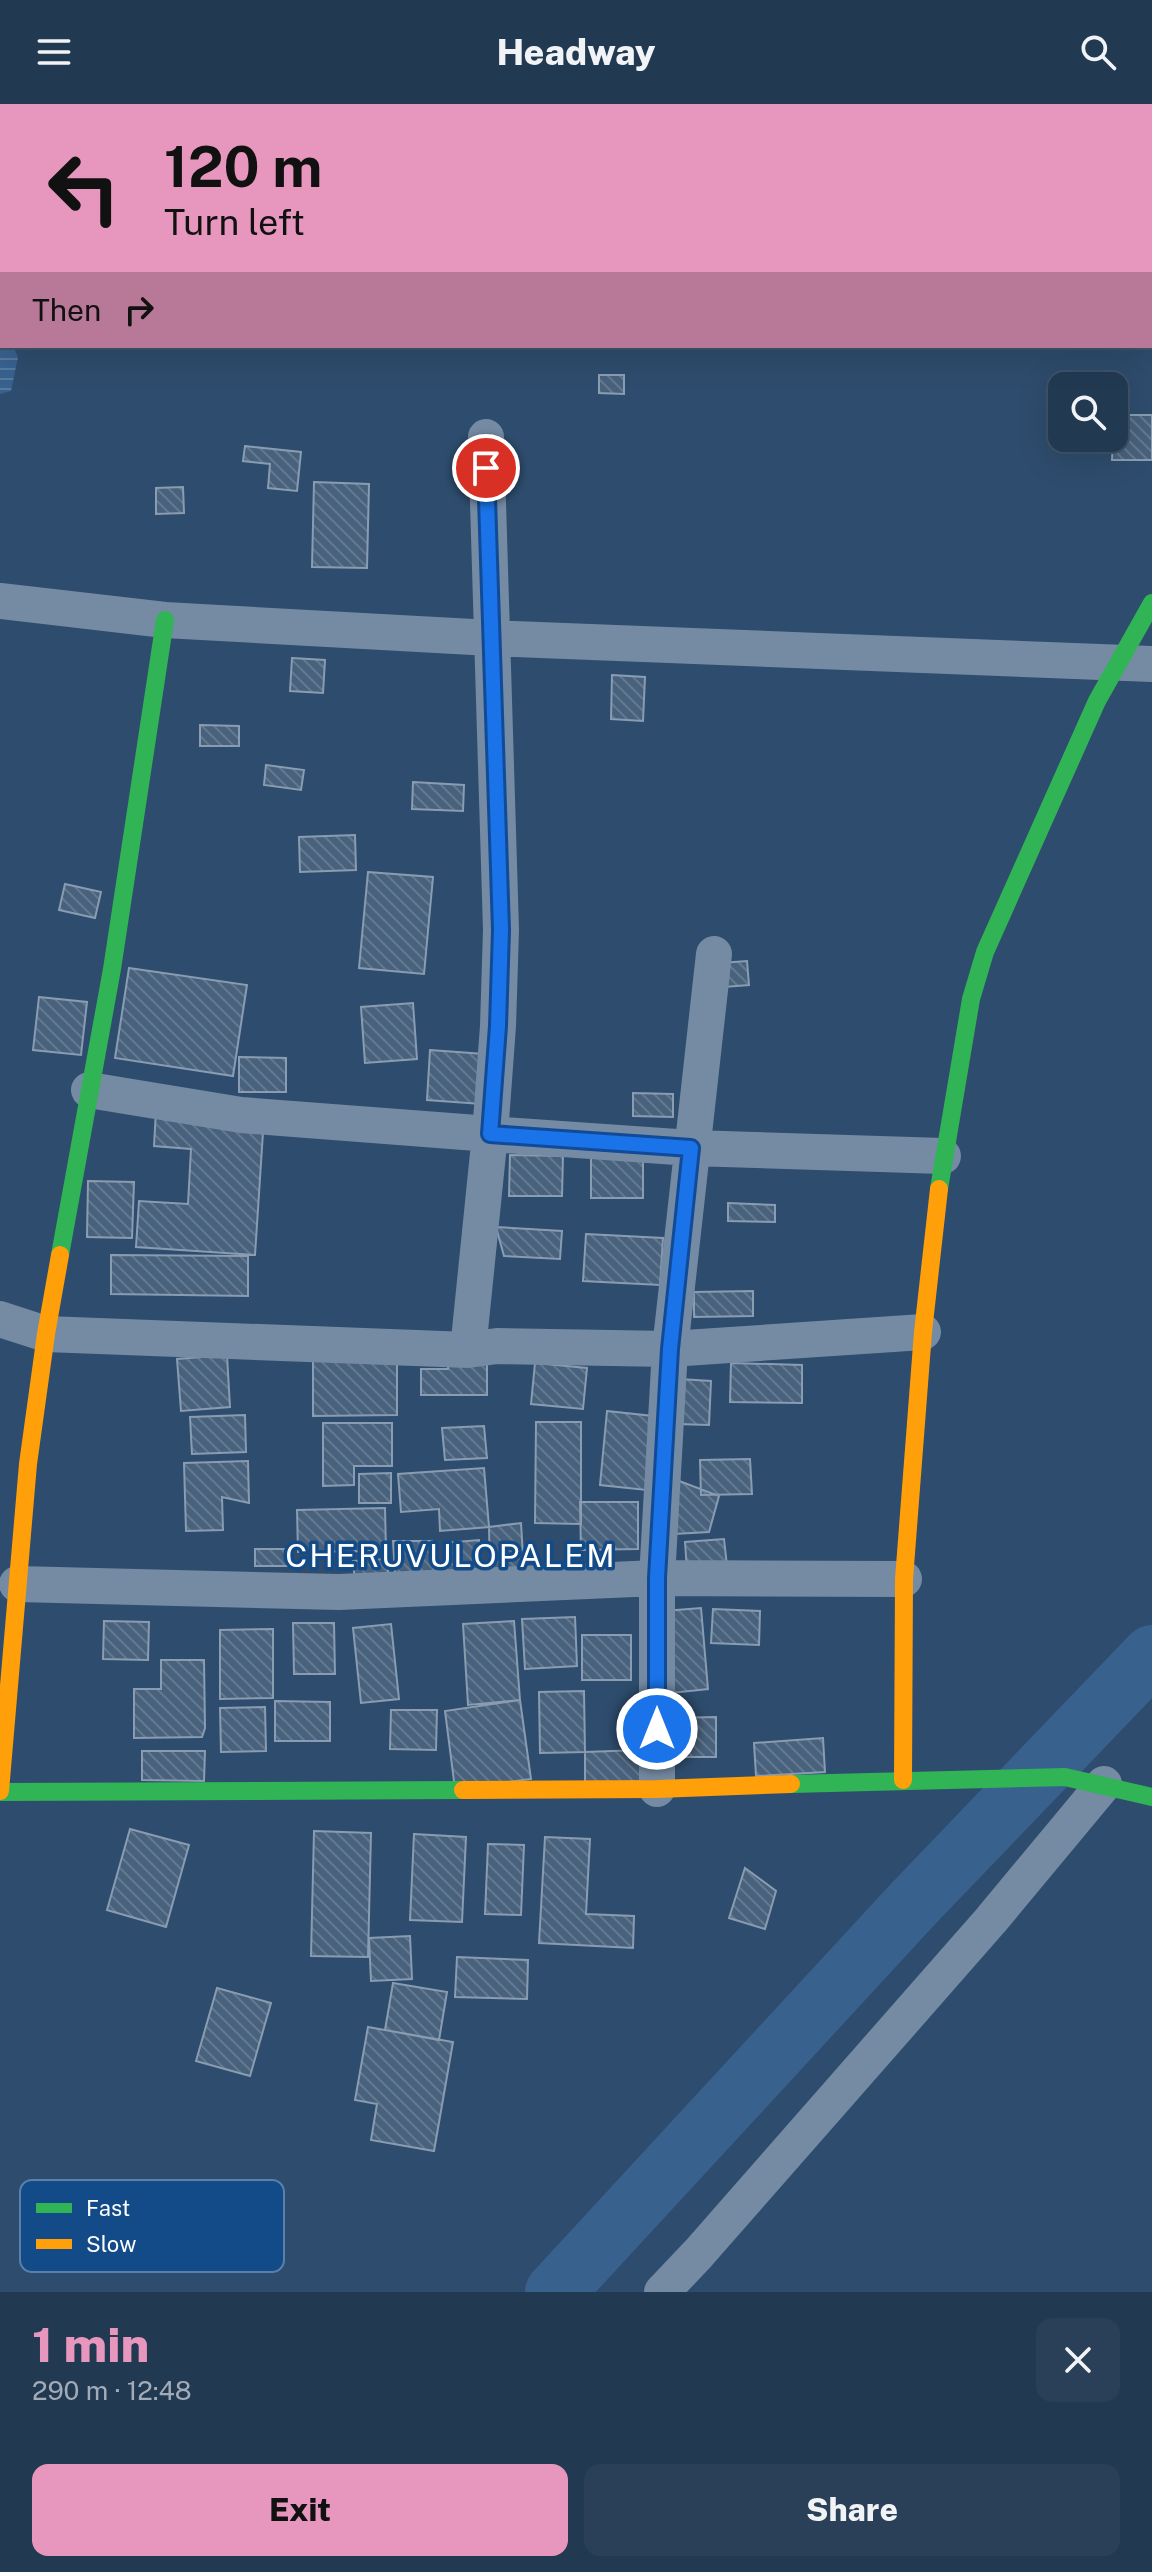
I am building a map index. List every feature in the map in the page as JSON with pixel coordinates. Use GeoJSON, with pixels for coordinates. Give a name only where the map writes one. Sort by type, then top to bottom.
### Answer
{"type":"FeatureCollection","features":[{"type":"Feature","properties":{"kind":"street"},"geometry":{"type":"LineString","coordinates":[[468,1350],[490,1134],[501,930],[486,437]]}},
{"type":"Feature","properties":{"kind":"street"},"geometry":{"type":"LineString","coordinates":[[0,601],[165,620],[491,638],[1134,664]]}},
{"type":"Feature","properties":{"kind":"street"},"geometry":{"type":"LineString","coordinates":[[903,1780],[904,1579],[923,1332],[943,1156],[968,1012],[985,952],[1097,701],[1134,664],[1152,603]]}},
{"type":"Feature","properties":{"kind":"street"},"geometry":{"type":"LineString","coordinates":[[165,620],[112,969],[46,1334],[28,1464],[0,1791],[657,1789],[1065,1777],[1152,1797]]}},
{"type":"Feature","properties":{"kind":"street"},"geometry":{"type":"LineString","coordinates":[[657,1789],[657,1578],[670,1349],[714,954]]}},
{"type":"Feature","properties":{"kind":"street"},"geometry":{"type":"LineString","coordinates":[[89,1090],[241,1115],[691,1148],[943,1156]]}},
{"type":"Feature","properties":{"kind":"street"},"geometry":{"type":"LineString","coordinates":[[0,1319],[46,1334],[468,1350],[497,1346],[670,1349],[923,1332]]}},
{"type":"Feature","properties":{"kind":"street"},"geometry":{"type":"LineString","coordinates":[[17,1584],[339,1592],[657,1578],[904,1579]]}},
{"type":"Feature","properties":{"kind":"street"},"geometry":{"type":"LineString","coordinates":[[662,2292],[991,1920],[1104,1784]]}},
{"type":"Feature","properties":{"kind":"water"},"geometry":{"type":"Polygon","coordinates":[[[0,348],[14,348],[18,357],[11,391],[0,394],[0,348]]]}},
{"type":"Feature","properties":{"kind":"building"},"geometry":{"type":"Polygon","coordinates":[[[599,375],[624,375],[624,394],[599,393],[599,375]]]}},
{"type":"Feature","properties":{"kind":"building"},"geometry":{"type":"Polygon","coordinates":[[[1128,415],[1152,415],[1152,460],[1112,460],[1112,452],[1128,452],[1128,415]]]}},
{"type":"Feature","properties":{"kind":"building"},"geometry":{"type":"Polygon","coordinates":[[[245,446],[301,452],[297,491],[268,488],[270,464],[243,461],[245,446]]]}},
{"type":"Feature","properties":{"kind":"building"},"geometry":{"type":"Polygon","coordinates":[[[314,482],[369,484],[367,568],[312,567],[314,482]]]}},
{"type":"Feature","properties":{"kind":"building"},"geometry":{"type":"Polygon","coordinates":[[[183,487],[184,513],[156,514],[156,488],[183,487]]]}},
{"type":"Feature","properties":{"kind":"building"},"geometry":{"type":"Polygon","coordinates":[[[292,658],[325,660],[323,693],[290,691],[292,658]]]}},
{"type":"Feature","properties":{"kind":"building"},"geometry":{"type":"Polygon","coordinates":[[[612,675],[645,677],[643,721],[611,719],[612,675]]]}},
{"type":"Feature","properties":{"kind":"building"},"geometry":{"type":"Polygon","coordinates":[[[200,725],[239,726],[239,746],[200,746],[200,725]]]}},
{"type":"Feature","properties":{"kind":"building"},"geometry":{"type":"Polygon","coordinates":[[[266,765],[304,770],[301,790],[264,785],[266,765]]]}},
{"type":"Feature","properties":{"kind":"building"},"geometry":{"type":"Polygon","coordinates":[[[413,782],[464,785],[463,811],[412,809],[413,782]]]}},
{"type":"Feature","properties":{"kind":"building"},"geometry":{"type":"Polygon","coordinates":[[[355,835],[356,870],[300,872],[299,837],[355,835]]]}},
{"type":"Feature","properties":{"kind":"building"},"geometry":{"type":"Polygon","coordinates":[[[368,872],[433,877],[424,974],[359,968],[368,872]]]}},
{"type":"Feature","properties":{"kind":"building"},"geometry":{"type":"Polygon","coordinates":[[[65,884],[101,892],[95,918],[59,910],[65,884]]]}},
{"type":"Feature","properties":{"kind":"building"},"geometry":{"type":"Polygon","coordinates":[[[747,961],[749,985],[724,987],[721,963],[747,961]]]}},
{"type":"Feature","properties":{"kind":"building"},"geometry":{"type":"Polygon","coordinates":[[[129,968],[247,985],[233,1076],[115,1058],[129,968]]]}},
{"type":"Feature","properties":{"kind":"building"},"geometry":{"type":"Polygon","coordinates":[[[39,997],[87,1002],[81,1055],[33,1050],[39,997]]]}},
{"type":"Feature","properties":{"kind":"building"},"geometry":{"type":"Polygon","coordinates":[[[413,1003],[417,1059],[365,1063],[361,1007],[413,1003]]]}},
{"type":"Feature","properties":{"kind":"building"},"geometry":{"type":"Polygon","coordinates":[[[430,1050],[484,1054],[481,1104],[427,1100],[430,1050]]]}},
{"type":"Feature","properties":{"kind":"building"},"geometry":{"type":"Polygon","coordinates":[[[239,1057],[286,1058],[286,1092],[239,1092],[239,1057]]]}},
{"type":"Feature","properties":{"kind":"building"},"geometry":{"type":"Polygon","coordinates":[[[633,1093],[673,1094],[673,1117],[633,1116],[633,1093]]]}},
{"type":"Feature","properties":{"kind":"building"},"geometry":{"type":"Polygon","coordinates":[[[156,1110],[264,1117],[255,1255],[136,1247],[139,1201],[188,1204],[191,1149],[154,1146],[156,1110]]]}},
{"type":"Feature","properties":{"kind":"building"},"geometry":{"type":"Polygon","coordinates":[[[510,1155],[563,1156],[562,1196],[509,1196],[510,1155]]]}},
{"type":"Feature","properties":{"kind":"building"},"geometry":{"type":"Polygon","coordinates":[[[591,1156],[643,1156],[643,1198],[591,1198],[591,1156]]]}},
{"type":"Feature","properties":{"kind":"building"},"geometry":{"type":"Polygon","coordinates":[[[88,1181],[134,1182],[132,1238],[87,1237],[88,1181]]]}},
{"type":"Feature","properties":{"kind":"building"},"geometry":{"type":"Polygon","coordinates":[[[728,1203],[775,1205],[775,1222],[728,1221],[728,1203]]]}},
{"type":"Feature","properties":{"kind":"building"},"geometry":{"type":"Polygon","coordinates":[[[496,1227],[562,1231],[560,1259],[504,1256],[496,1227]]]}},
{"type":"Feature","properties":{"kind":"building"},"geometry":{"type":"Polygon","coordinates":[[[586,1234],[663,1238],[660,1285],[583,1281],[586,1234]]]}},
{"type":"Feature","properties":{"kind":"building"},"geometry":{"type":"Polygon","coordinates":[[[111,1255],[248,1256],[248,1296],[111,1294],[111,1255]]]}},
{"type":"Feature","properties":{"kind":"building"},"geometry":{"type":"Polygon","coordinates":[[[753,1291],[753,1316],[694,1317],[694,1292],[753,1291]]]}},
{"type":"Feature","properties":{"kind":"building"},"geometry":{"type":"Polygon","coordinates":[[[227,1355],[230,1407],[181,1411],[177,1359],[227,1355]]]}},
{"type":"Feature","properties":{"kind":"building"},"geometry":{"type":"Polygon","coordinates":[[[448,1358],[487,1358],[487,1395],[421,1395],[421,1369],[448,1369],[448,1358]]]}},
{"type":"Feature","properties":{"kind":"building"},"geometry":{"type":"Polygon","coordinates":[[[313,1359],[397,1359],[397,1415],[313,1416],[313,1359]]]}},
{"type":"Feature","properties":{"kind":"building"},"geometry":{"type":"Polygon","coordinates":[[[535,1363],[587,1368],[583,1409],[531,1404],[535,1363]]]}},
{"type":"Feature","properties":{"kind":"building"},"geometry":{"type":"Polygon","coordinates":[[[731,1363],[802,1365],[802,1403],[730,1402],[731,1363]]]}},
{"type":"Feature","properties":{"kind":"building"},"geometry":{"type":"Polygon","coordinates":[[[679,1379],[711,1381],[709,1425],[677,1424],[679,1379]]]}},
{"type":"Feature","properties":{"kind":"building"},"geometry":{"type":"Polygon","coordinates":[[[607,1411],[653,1416],[646,1490],[600,1485],[607,1411]]]}},
{"type":"Feature","properties":{"kind":"building"},"geometry":{"type":"Polygon","coordinates":[[[245,1415],[246,1452],[192,1454],[190,1417],[245,1415]]]}},
{"type":"Feature","properties":{"kind":"building"},"geometry":{"type":"Polygon","coordinates":[[[536,1422],[581,1422],[581,1524],[535,1523],[536,1422]]]}},
{"type":"Feature","properties":{"kind":"building"},"geometry":{"type":"Polygon","coordinates":[[[323,1423],[392,1423],[392,1466],[354,1466],[354,1485],[323,1486],[323,1423]]]}},
{"type":"Feature","properties":{"kind":"building"},"geometry":{"type":"Polygon","coordinates":[[[484,1426],[487,1458],[445,1460],[442,1428],[484,1426]]]}},
{"type":"Feature","properties":{"kind":"building"},"geometry":{"type":"Polygon","coordinates":[[[750,1459],[752,1494],[701,1495],[700,1460],[750,1459]]]}},
{"type":"Feature","properties":{"kind":"building"},"geometry":{"type":"Polygon","coordinates":[[[248,1461],[249,1503],[222,1497],[223,1530],[186,1531],[184,1463],[248,1461]]]}},
{"type":"Feature","properties":{"kind":"building"},"geometry":{"type":"Polygon","coordinates":[[[484,1468],[489,1527],[440,1531],[439,1509],[401,1512],[398,1474],[484,1468]]]}},
{"type":"Feature","properties":{"kind":"building"},"geometry":{"type":"Polygon","coordinates":[[[391,1473],[391,1503],[359,1503],[359,1474],[391,1473]]]}},
{"type":"Feature","properties":{"kind":"building"},"geometry":{"type":"Polygon","coordinates":[[[674,1479],[719,1496],[709,1532],[674,1534],[674,1479]]]}},
{"type":"Feature","properties":{"kind":"building"},"geometry":{"type":"Polygon","coordinates":[[[580,1502],[638,1502],[638,1549],[581,1550],[580,1502]]]}},
{"type":"Feature","properties":{"kind":"building"},"geometry":{"type":"Polygon","coordinates":[[[385,1508],[386,1551],[298,1552],[297,1510],[385,1508]]]}},
{"type":"Feature","properties":{"kind":"building"},"geometry":{"type":"Polygon","coordinates":[[[521,1523],[524,1573],[490,1575],[489,1527],[521,1523]]]}},
{"type":"Feature","properties":{"kind":"building"},"geometry":{"type":"Polygon","coordinates":[[[724,1539],[727,1566],[687,1571],[685,1542],[724,1539]]]}},
{"type":"Feature","properties":{"kind":"building"},"geometry":{"type":"Polygon","coordinates":[[[479,1540],[482,1578],[448,1580],[445,1543],[479,1540]]]}},
{"type":"Feature","properties":{"kind":"building"},"geometry":{"type":"Polygon","coordinates":[[[393,1541],[432,1541],[435,1588],[396,1589],[393,1541]]]}},
{"type":"Feature","properties":{"kind":"building"},"geometry":{"type":"Polygon","coordinates":[[[255,1549],[287,1549],[287,1566],[255,1566],[255,1549]]]}},
{"type":"Feature","properties":{"kind":"building"},"geometry":{"type":"Polygon","coordinates":[[[387,1559],[389,1580],[355,1582],[353,1561],[387,1559]]]}},
{"type":"Feature","properties":{"kind":"building"},"geometry":{"type":"Polygon","coordinates":[[[701,1608],[708,1689],[671,1693],[664,1611],[701,1608]]]}},
{"type":"Feature","properties":{"kind":"building"},"geometry":{"type":"Polygon","coordinates":[[[713,1609],[760,1611],[759,1645],[711,1643],[713,1609]]]}},
{"type":"Feature","properties":{"kind":"building"},"geometry":{"type":"Polygon","coordinates":[[[575,1617],[577,1666],[525,1669],[522,1619],[575,1617]]]}},
{"type":"Feature","properties":{"kind":"building"},"geometry":{"type":"Polygon","coordinates":[[[104,1621],[149,1622],[148,1660],[103,1659],[104,1621]]]}},
{"type":"Feature","properties":{"kind":"building"},"geometry":{"type":"Polygon","coordinates":[[[514,1621],[520,1700],[468,1705],[463,1624],[514,1621]]]}},
{"type":"Feature","properties":{"kind":"building"},"geometry":{"type":"Polygon","coordinates":[[[293,1623],[334,1623],[335,1674],[294,1674],[293,1623]]]}},
{"type":"Feature","properties":{"kind":"building"},"geometry":{"type":"Polygon","coordinates":[[[391,1624],[399,1699],[361,1703],[353,1628],[391,1624]]]}},
{"type":"Feature","properties":{"kind":"building"},"geometry":{"type":"Polygon","coordinates":[[[273,1629],[273,1698],[220,1699],[220,1630],[273,1629]]]}},
{"type":"Feature","properties":{"kind":"building"},"geometry":{"type":"Polygon","coordinates":[[[582,1635],[631,1635],[631,1680],[582,1680],[582,1635]]]}},
{"type":"Feature","properties":{"kind":"building"},"geometry":{"type":"Polygon","coordinates":[[[161,1660],[204,1660],[205,1728],[202,1737],[134,1738],[134,1689],[161,1689],[161,1660]]]}},
{"type":"Feature","properties":{"kind":"building"},"geometry":{"type":"Polygon","coordinates":[[[584,1691],[585,1752],[540,1753],[539,1692],[584,1691]]]}},
{"type":"Feature","properties":{"kind":"building"},"geometry":{"type":"Polygon","coordinates":[[[520,1700],[531,1779],[455,1789],[445,1711],[520,1700]]]}},
{"type":"Feature","properties":{"kind":"building"},"geometry":{"type":"Polygon","coordinates":[[[275,1701],[330,1702],[330,1741],[275,1741],[275,1701]]]}},
{"type":"Feature","properties":{"kind":"building"},"geometry":{"type":"Polygon","coordinates":[[[265,1707],[266,1751],[221,1752],[220,1708],[265,1707]]]}},
{"type":"Feature","properties":{"kind":"building"},"geometry":{"type":"Polygon","coordinates":[[[391,1710],[437,1710],[436,1750],[390,1749],[391,1710]]]}},
{"type":"Feature","properties":{"kind":"building"},"geometry":{"type":"Polygon","coordinates":[[[716,1717],[716,1757],[668,1757],[668,1718],[716,1717]]]}},
{"type":"Feature","properties":{"kind":"building"},"geometry":{"type":"Polygon","coordinates":[[[823,1738],[825,1772],[756,1776],[754,1743],[823,1738]]]}},
{"type":"Feature","properties":{"kind":"building"},"geometry":{"type":"Polygon","coordinates":[[[641,1750],[642,1781],[585,1783],[585,1752],[641,1750]]]}},
{"type":"Feature","properties":{"kind":"building"},"geometry":{"type":"Polygon","coordinates":[[[142,1751],[205,1751],[204,1781],[142,1780],[142,1751]]]}},
{"type":"Feature","properties":{"kind":"building"},"geometry":{"type":"Polygon","coordinates":[[[130,1829],[189,1845],[166,1927],[107,1910],[130,1829]]]}},
{"type":"Feature","properties":{"kind":"building"},"geometry":{"type":"Polygon","coordinates":[[[314,1831],[371,1833],[368,1957],[311,1956],[314,1831]]]}},
{"type":"Feature","properties":{"kind":"building"},"geometry":{"type":"Polygon","coordinates":[[[414,1834],[466,1837],[462,1922],[410,1920],[414,1834]]]}},
{"type":"Feature","properties":{"kind":"building"},"geometry":{"type":"Polygon","coordinates":[[[545,1837],[590,1839],[586,1914],[634,1916],[633,1948],[539,1943],[545,1837]]]}},
{"type":"Feature","properties":{"kind":"building"},"geometry":{"type":"Polygon","coordinates":[[[488,1844],[524,1845],[521,1915],[485,1914],[488,1844]]]}},
{"type":"Feature","properties":{"kind":"building"},"geometry":{"type":"Polygon","coordinates":[[[745,1868],[776,1891],[765,1929],[729,1918],[745,1868]]]}},
{"type":"Feature","properties":{"kind":"building"},"geometry":{"type":"Polygon","coordinates":[[[410,1936],[412,1979],[371,1981],[369,1938],[410,1936]]]}},
{"type":"Feature","properties":{"kind":"building"},"geometry":{"type":"Polygon","coordinates":[[[457,1957],[528,1960],[527,1999],[455,1997],[457,1957]]]}},
{"type":"Feature","properties":{"kind":"building"},"geometry":{"type":"Polygon","coordinates":[[[393,1983],[447,1992],[439,2040],[385,2030],[393,1983]]]}},
{"type":"Feature","properties":{"kind":"building"},"geometry":{"type":"Polygon","coordinates":[[[217,1988],[271,2003],[250,2076],[196,2061],[217,1988]]]}},
{"type":"Feature","properties":{"kind":"building"},"geometry":{"type":"Polygon","coordinates":[[[368,2027],[453,2042],[434,2151],[371,2140],[377,2104],[355,2100],[368,2027]]]}},
{"type":"Feature","properties":{"kind":"waterway"},"geometry":{"type":"LineString","coordinates":[[555,2292],[913,1904],[1152,1655]]}},
{"type":"Feature","properties":{"kind":"traffic: fast"},"geometry":{"type":"LineString","coordinates":[[939,1189],[971,999],[985,952],[1097,701],[1152,603]]}},
{"type":"Feature","properties":{"kind":"traffic: fast"},"geometry":{"type":"LineString","coordinates":[[60,1255],[112,969],[165,620]]}},
{"type":"Feature","properties":{"kind":"traffic: fast"},"geometry":{"type":"LineString","coordinates":[[791,1784],[1065,1777],[1152,1797]]}},
{"type":"Feature","properties":{"kind":"traffic: fast"},"geometry":{"type":"LineString","coordinates":[[0,1792],[463,1790]]}},
{"type":"Feature","properties":{"kind":"traffic: slow"},"geometry":{"type":"LineString","coordinates":[[903,1780],[904,1579],[923,1332],[939,1189]]}},
{"type":"Feature","properties":{"kind":"traffic: slow"},"geometry":{"type":"LineString","coordinates":[[0,1791],[28,1464],[60,1255]]}},
{"type":"Feature","properties":{"kind":"traffic: slow"},"geometry":{"type":"LineString","coordinates":[[463,1790],[657,1789],[791,1784]]}},
{"type":"Feature","properties":{"kind":"district","name":"CHERUVULOPALEM"},"geometry":{"type":"Point","coordinates":[451,1556]}},
{"type":"Feature","properties":{"kind":"route"},"geometry":{"type":"LineString","coordinates":[[486,468],[501,930],[490,1134],[691,1148],[670,1349],[657,1578],[657,1729]]}}]}
